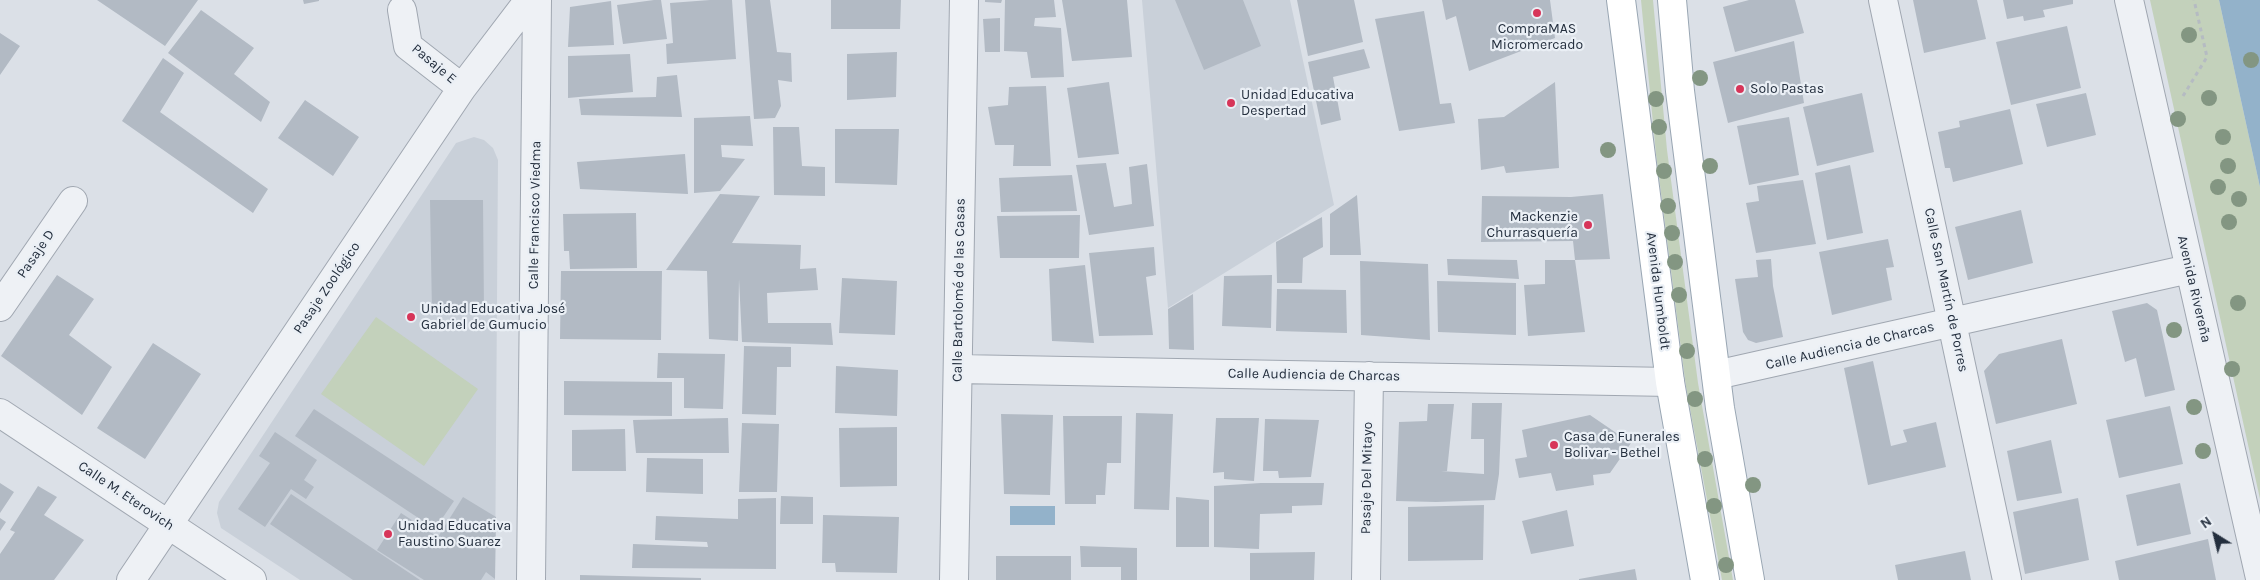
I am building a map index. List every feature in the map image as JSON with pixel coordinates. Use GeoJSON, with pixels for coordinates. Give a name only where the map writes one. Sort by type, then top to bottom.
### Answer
{"type":"FeatureCollection","features":[{"type":"Feature","properties":{"kind":"main road","name":"Avenida Humboldt"},"geometry":{"type":"LineString","coordinates":[[1622,0],[1670,382],[1705,580]]}},
{"type":"Feature","properties":{"kind":"main road"},"geometry":{"type":"LineString","coordinates":[[1672,0],[1680,90],[1716,375],[1750,580]]}},
{"type":"Feature","properties":{"kind":"street","name":"Pasaje Zoológico"},"geometry":{"type":"LineString","coordinates":[[131,580],[462,88],[529,0]]}},
{"type":"Feature","properties":{"kind":"street","name":"Calle Francisco Viedma"},"geometry":{"type":"LineString","coordinates":[[531,580],[538,0]]}},
{"type":"Feature","properties":{"kind":"street","name":"Calle Bartolomé de las Casas"},"geometry":{"type":"LineString","coordinates":[[954,580],[964,0]]}},
{"type":"Feature","properties":{"kind":"street","name":"Calle San Martín de Porres"},"geometry":{"type":"LineString","coordinates":[[1883,0],[2007,580]]}},
{"type":"Feature","properties":{"kind":"street","name":"Avenida Rivereña"},"geometry":{"type":"LineString","coordinates":[[2129,0],[2260,578]]}},
{"type":"Feature","properties":{"kind":"street","name":"Pasaje E"},"geometry":{"type":"LineString","coordinates":[[402,10],[408,46],[462,88]]}},
{"type":"Feature","properties":{"kind":"street","name":"Pasaje D"},"geometry":{"type":"LineString","coordinates":[[0,307],[72,201]]}},
{"type":"Feature","properties":{"kind":"street","name":"Calle Audiencia de Charcas"},"geometry":{"type":"LineString","coordinates":[[1716,375],[2189,269]]}},
{"type":"Feature","properties":{"kind":"street","name":"Calle Audiencia de Charcas"},"geometry":{"type":"LineString","coordinates":[[958,369],[1670,382]]}},
{"type":"Feature","properties":{"kind":"street","name":"Pasaje Del Mitayo"},"geometry":{"type":"LineString","coordinates":[[1366,580],[1369,376]]}},
{"type":"Feature","properties":{"kind":"street","name":"Calle M. Eterovich"},"geometry":{"type":"LineString","coordinates":[[0,413],[252,580]]}},
{"type":"Feature","properties":{"kind":"path"},"geometry":{"type":"LineString","coordinates":[[2180,101],[2207,57],[2194,0]]}},
{"type":"Feature","properties":{"kind":"shaded area","name":"Unidad Educativa Despertad"},"geometry":{"type":"Polygon","coordinates":[[[1142,0],[1290,0],[1334,205],[1168,308],[1142,0]]]}},
{"type":"Feature","properties":{"kind":"shaded area"},"geometry":{"type":"Polygon","coordinates":[[[474,137],[484,140],[493,148],[498,160],[495,580],[300,580],[221,528],[217,513],[219,502],[456,143],[474,137]]]}},
{"type":"Feature","properties":{"kind":"green space"},"geometry":{"type":"Polygon","coordinates":[[[1641,0],[1653,0],[1667,150],[1698,383],[1733,580],[1722,580],[1686,387],[1656,154],[1641,0]]]}},
{"type":"Feature","properties":{"kind":"green space"},"geometry":{"type":"Polygon","coordinates":[[[2150,0],[2219,0],[2260,187],[2260,499],[2150,0]]]}},
{"type":"Feature","properties":{"kind":"green space"},"geometry":{"type":"Polygon","coordinates":[[[376,317],[478,389],[424,466],[321,394],[376,317]]]}},
{"type":"Feature","properties":{"kind":"water"},"geometry":{"type":"Polygon","coordinates":[[[2219,0],[2260,0],[2260,187],[2219,0]]]}},
{"type":"Feature","properties":{"kind":"water"},"geometry":{"type":"Polygon","coordinates":[[[1010,506],[1055,506],[1055,525],[1010,525],[1010,506]]]}},
{"type":"Feature","properties":{"kind":"building"},"geometry":{"type":"Polygon","coordinates":[[[97,0],[198,0],[165,46],[97,0]]]}},
{"type":"Feature","properties":{"kind":"building"},"geometry":{"type":"Polygon","coordinates":[[[303,0],[319,0],[319,1],[304,4],[303,0]]]}},
{"type":"Feature","properties":{"kind":"building"},"geometry":{"type":"Polygon","coordinates":[[[661,0],[667,39],[623,44],[617,5],[661,0]]]}},
{"type":"Feature","properties":{"kind":"building"},"geometry":{"type":"Polygon","coordinates":[[[732,0],[736,59],[667,64],[666,44],[673,43],[670,3],[732,0]]]}},
{"type":"Feature","properties":{"kind":"building"},"geometry":{"type":"Polygon","coordinates":[[[745,0],[770,0],[777,52],[791,53],[792,82],[778,80],[781,106],[775,118],[754,119],[745,0]]]}},
{"type":"Feature","properties":{"kind":"building"},"geometry":{"type":"Polygon","coordinates":[[[831,0],[901,0],[900,29],[831,29],[831,0]]]}},
{"type":"Feature","properties":{"kind":"building"},"geometry":{"type":"Polygon","coordinates":[[[985,0],[1002,0],[1001,3],[985,2],[985,0]]]}},
{"type":"Feature","properties":{"kind":"building"},"geometry":{"type":"Polygon","coordinates":[[[1005,0],[1054,0],[1056,17],[1035,18],[1034,26],[1061,28],[1064,77],[1031,78],[1027,52],[1004,51],[1005,0]]]}},
{"type":"Feature","properties":{"kind":"building"},"geometry":{"type":"Polygon","coordinates":[[[1062,0],[1127,0],[1132,57],[1072,61],[1062,0]]]}},
{"type":"Feature","properties":{"kind":"building"},"geometry":{"type":"Polygon","coordinates":[[[1175,0],[1243,0],[1261,46],[1204,70],[1175,0]]]}},
{"type":"Feature","properties":{"kind":"building"},"geometry":{"type":"Polygon","coordinates":[[[1297,0],[1354,0],[1363,42],[1308,56],[1297,0]]]}},
{"type":"Feature","properties":{"kind":"building"},"geometry":{"type":"Polygon","coordinates":[[[1442,0],[1550,0],[1555,38],[1469,71],[1456,16],[1446,20],[1442,0]]]}},
{"type":"Feature","properties":{"kind":"building"},"geometry":{"type":"Polygon","coordinates":[[[1749,0],[1795,0],[1804,33],[1735,52],[1723,7],[1749,0]]]}},
{"type":"Feature","properties":{"kind":"building"},"geometry":{"type":"Polygon","coordinates":[[[1913,0],[1977,0],[1986,39],[1924,53],[1913,0]]]}},
{"type":"Feature","properties":{"kind":"building"},"geometry":{"type":"Polygon","coordinates":[[[2003,0],[2073,0],[2073,4],[2043,10],[2045,17],[2024,21],[2023,16],[2007,19],[2003,0]]]}},
{"type":"Feature","properties":{"kind":"building"},"geometry":{"type":"Polygon","coordinates":[[[611,1],[614,45],[568,47],[570,7],[611,1]]]}},
{"type":"Feature","properties":{"kind":"building"},"geometry":{"type":"Polygon","coordinates":[[[201,10],[254,48],[234,74],[270,102],[261,122],[168,53],[201,10]]]}},
{"type":"Feature","properties":{"kind":"building"},"geometry":{"type":"Polygon","coordinates":[[[1424,11],[1440,104],[1451,103],[1455,123],[1399,131],[1375,19],[1424,11]]]}},
{"type":"Feature","properties":{"kind":"building"},"geometry":{"type":"Polygon","coordinates":[[[1000,18],[1000,52],[985,52],[983,19],[1000,18]]]}},
{"type":"Feature","properties":{"kind":"building"},"geometry":{"type":"Polygon","coordinates":[[[2067,26],[2081,88],[2011,105],[1996,42],[2067,26]]]}},
{"type":"Feature","properties":{"kind":"building"},"geometry":{"type":"Polygon","coordinates":[[[0,33],[20,46],[0,75],[0,33]]]}},
{"type":"Feature","properties":{"kind":"building"},"geometry":{"type":"Polygon","coordinates":[[[1794,41],[1804,103],[1728,123],[1713,62],[1794,41]]]}},
{"type":"Feature","properties":{"kind":"building"},"geometry":{"type":"Polygon","coordinates":[[[1364,49],[1370,68],[1333,77],[1341,120],[1321,125],[1308,62],[1364,49]]]}},
{"type":"Feature","properties":{"kind":"building"},"geometry":{"type":"Polygon","coordinates":[[[897,52],[896,97],[847,100],[847,54],[897,52]]]}},
{"type":"Feature","properties":{"kind":"building"},"geometry":{"type":"Polygon","coordinates":[[[630,54],[633,92],[568,98],[568,56],[630,54]]]}},
{"type":"Feature","properties":{"kind":"building"},"geometry":{"type":"Polygon","coordinates":[[[163,58],[184,73],[160,112],[268,189],[253,213],[122,121],[163,58]]]}},
{"type":"Feature","properties":{"kind":"building"},"geometry":{"type":"Polygon","coordinates":[[[677,75],[682,117],[581,115],[579,99],[656,97],[657,77],[677,75]]]}},
{"type":"Feature","properties":{"kind":"building"},"geometry":{"type":"Polygon","coordinates":[[[1109,82],[1119,154],[1078,158],[1067,88],[1109,82]]]}},
{"type":"Feature","properties":{"kind":"building"},"geometry":{"type":"Polygon","coordinates":[[[1555,82],[1559,168],[1506,173],[1504,166],[1481,170],[1478,119],[1504,117],[1555,82]]]}},
{"type":"Feature","properties":{"kind":"building"},"geometry":{"type":"Polygon","coordinates":[[[1046,86],[1051,166],[1013,166],[1014,145],[995,145],[988,107],[1008,105],[1009,87],[1046,86]]]}},
{"type":"Feature","properties":{"kind":"building"},"geometry":{"type":"Polygon","coordinates":[[[1862,93],[1874,152],[1817,166],[1803,107],[1862,93]]]}},
{"type":"Feature","properties":{"kind":"building"},"geometry":{"type":"Polygon","coordinates":[[[2086,93],[2096,135],[2047,147],[2036,104],[2086,93]]]}},
{"type":"Feature","properties":{"kind":"building"},"geometry":{"type":"Polygon","coordinates":[[[305,100],[359,137],[333,176],[278,138],[305,100]]]}},
{"type":"Feature","properties":{"kind":"building"},"geometry":{"type":"Polygon","coordinates":[[[2010,109],[2023,164],[1953,182],[1950,168],[1945,168],[1938,132],[1960,127],[1959,121],[2010,109]]]}},
{"type":"Feature","properties":{"kind":"building"},"geometry":{"type":"Polygon","coordinates":[[[750,116],[753,146],[721,145],[722,157],[745,159],[720,191],[694,193],[694,118],[750,116]]]}},
{"type":"Feature","properties":{"kind":"building"},"geometry":{"type":"Polygon","coordinates":[[[1789,117],[1799,175],[1749,185],[1737,126],[1789,117]]]}},
{"type":"Feature","properties":{"kind":"building"},"geometry":{"type":"Polygon","coordinates":[[[773,127],[799,127],[802,166],[825,167],[825,196],[774,195],[773,127]]]}},
{"type":"Feature","properties":{"kind":"building"},"geometry":{"type":"Polygon","coordinates":[[[835,129],[899,129],[897,185],[835,183],[835,129]]]}},
{"type":"Feature","properties":{"kind":"building"},"geometry":{"type":"Polygon","coordinates":[[[685,154],[688,194],[580,189],[577,162],[685,154]]]}},
{"type":"Feature","properties":{"kind":"building"},"geometry":{"type":"Polygon","coordinates":[[[1106,163],[1114,207],[1132,204],[1129,167],[1147,164],[1154,226],[1089,235],[1076,165],[1106,163]]]}},
{"type":"Feature","properties":{"kind":"building"},"geometry":{"type":"Polygon","coordinates":[[[1850,165],[1863,233],[1827,240],[1815,173],[1850,165]]]}},
{"type":"Feature","properties":{"kind":"building"},"geometry":{"type":"Polygon","coordinates":[[[1072,175],[1077,211],[1001,212],[999,178],[1072,175]]]}},
{"type":"Feature","properties":{"kind":"building"},"geometry":{"type":"Polygon","coordinates":[[[1803,180],[1816,244],[1756,253],[1746,203],[1759,201],[1757,186],[1803,180]]]}},
{"type":"Feature","properties":{"kind":"building"},"geometry":{"type":"Polygon","coordinates":[[[720,194],[760,196],[732,243],[801,245],[800,269],[816,268],[818,290],[767,293],[768,323],[831,323],[833,345],[742,342],[739,279],[738,341],[709,339],[707,271],[666,270],[720,194]]]}},
{"type":"Feature","properties":{"kind":"building"},"geometry":{"type":"Polygon","coordinates":[[[1603,194],[1610,259],[1575,260],[1573,241],[1481,242],[1482,196],[1571,197],[1603,194]]]}},
{"type":"Feature","properties":{"kind":"building"},"geometry":{"type":"Polygon","coordinates":[[[1357,195],[1361,255],[1330,255],[1330,214],[1357,195]]]}},
{"type":"Feature","properties":{"kind":"building"},"geometry":{"type":"Polygon","coordinates":[[[430,200],[483,200],[484,312],[432,313],[430,200]]]}},
{"type":"Feature","properties":{"kind":"building"},"geometry":{"type":"Polygon","coordinates":[[[2021,210],[2033,263],[1968,280],[1955,227],[2021,210]]]}},
{"type":"Feature","properties":{"kind":"building"},"geometry":{"type":"Polygon","coordinates":[[[636,213],[637,268],[570,269],[569,251],[564,251],[563,214],[636,213]]]}},
{"type":"Feature","properties":{"kind":"building"},"geometry":{"type":"Polygon","coordinates":[[[1080,215],[1079,258],[1000,258],[997,216],[1080,215]]]}},
{"type":"Feature","properties":{"kind":"building"},"geometry":{"type":"Polygon","coordinates":[[[1322,217],[1323,247],[1303,258],[1302,283],[1277,283],[1276,242],[1322,217]]]}},
{"type":"Feature","properties":{"kind":"building"},"geometry":{"type":"Polygon","coordinates":[[[1888,239],[1894,267],[1886,268],[1892,300],[1832,315],[1819,252],[1888,239]]]}},
{"type":"Feature","properties":{"kind":"building"},"geometry":{"type":"Polygon","coordinates":[[[1154,247],[1156,275],[1146,277],[1153,335],[1099,336],[1089,253],[1154,247]]]}},
{"type":"Feature","properties":{"kind":"building"},"geometry":{"type":"Polygon","coordinates":[[[1447,259],[1517,260],[1519,279],[1448,275],[1447,259]]]}},
{"type":"Feature","properties":{"kind":"building"},"geometry":{"type":"Polygon","coordinates":[[[1771,259],[1773,286],[1783,337],[1756,343],[1748,340],[1743,332],[1735,279],[1758,277],[1756,260],[1771,259]]]}},
{"type":"Feature","properties":{"kind":"building"},"geometry":{"type":"Polygon","coordinates":[[[1545,260],[1575,260],[1585,332],[1528,336],[1524,285],[1545,284],[1545,260]]]}},
{"type":"Feature","properties":{"kind":"building"},"geometry":{"type":"Polygon","coordinates":[[[1360,261],[1428,264],[1430,340],[1361,335],[1360,261]]]}},
{"type":"Feature","properties":{"kind":"building"},"geometry":{"type":"Polygon","coordinates":[[[1085,265],[1094,343],[1052,341],[1049,269],[1085,265]]]}},
{"type":"Feature","properties":{"kind":"building"},"geometry":{"type":"Polygon","coordinates":[[[561,271],[662,271],[661,340],[560,339],[561,271]]]}},
{"type":"Feature","properties":{"kind":"building"},"geometry":{"type":"Polygon","coordinates":[[[57,275],[94,299],[69,335],[112,367],[82,415],[1,356],[57,275]]]}},
{"type":"Feature","properties":{"kind":"building"},"geometry":{"type":"Polygon","coordinates":[[[1272,275],[1271,328],[1222,326],[1224,276],[1272,275]]]}},
{"type":"Feature","properties":{"kind":"building"},"geometry":{"type":"Polygon","coordinates":[[[842,278],[897,281],[895,335],[839,333],[842,278]]]}},
{"type":"Feature","properties":{"kind":"building"},"geometry":{"type":"Polygon","coordinates":[[[1437,281],[1516,283],[1516,335],[1438,332],[1437,281]]]}},
{"type":"Feature","properties":{"kind":"building"},"geometry":{"type":"Polygon","coordinates":[[[1277,289],[1346,290],[1347,333],[1276,331],[1277,289]]]}},
{"type":"Feature","properties":{"kind":"building"},"geometry":{"type":"Polygon","coordinates":[[[1193,294],[1194,350],[1169,349],[1168,309],[1193,294]]]}},
{"type":"Feature","properties":{"kind":"building"},"geometry":{"type":"Polygon","coordinates":[[[2147,303],[2157,310],[2175,390],[2145,397],[2136,358],[2125,362],[2112,311],[2147,303]]]}},
{"type":"Feature","properties":{"kind":"building"},"geometry":{"type":"Polygon","coordinates":[[[2062,339],[2077,404],[1996,424],[1984,371],[1999,354],[2062,339]]]}},
{"type":"Feature","properties":{"kind":"building"},"geometry":{"type":"Polygon","coordinates":[[[153,343],[201,374],[145,459],[97,428],[153,343]]]}},
{"type":"Feature","properties":{"kind":"building"},"geometry":{"type":"Polygon","coordinates":[[[744,346],[791,347],[791,367],[777,367],[776,415],[742,414],[744,346]]]}},
{"type":"Feature","properties":{"kind":"building"},"geometry":{"type":"Polygon","coordinates":[[[658,353],[725,354],[723,409],[684,408],[684,378],[657,378],[658,353]]]}},
{"type":"Feature","properties":{"kind":"building"},"geometry":{"type":"Polygon","coordinates":[[[1873,361],[1891,446],[1907,442],[1903,430],[1936,422],[1946,467],[1868,485],[1844,368],[1873,361]]]}},
{"type":"Feature","properties":{"kind":"building"},"geometry":{"type":"Polygon","coordinates":[[[836,366],[898,370],[897,416],[835,413],[836,366]]]}},
{"type":"Feature","properties":{"kind":"building"},"geometry":{"type":"Polygon","coordinates":[[[564,381],[672,382],[672,416],[564,415],[564,381]]]}},
{"type":"Feature","properties":{"kind":"building"},"geometry":{"type":"Polygon","coordinates":[[[1472,403],[1502,403],[1499,474],[1495,500],[1396,501],[1399,422],[1427,421],[1428,404],[1454,404],[1447,471],[1441,471],[1484,474],[1484,439],[1471,439],[1472,403]]]}},
{"type":"Feature","properties":{"kind":"building"},"geometry":{"type":"Polygon","coordinates":[[[2170,406],[2183,464],[2119,478],[2106,420],[2170,406]]]}},
{"type":"Feature","properties":{"kind":"building"},"geometry":{"type":"Polygon","coordinates":[[[314,409],[454,501],[435,529],[295,436],[314,409]]]}},
{"type":"Feature","properties":{"kind":"building"},"geometry":{"type":"Polygon","coordinates":[[[1136,413],[1173,414],[1169,510],[1134,509],[1136,413]]]}},
{"type":"Feature","properties":{"kind":"building"},"geometry":{"type":"Polygon","coordinates":[[[1001,414],[1053,415],[1050,495],[1004,494],[1001,414]]]}},
{"type":"Feature","properties":{"kind":"building"},"geometry":{"type":"Polygon","coordinates":[[[1590,415],[1631,443],[1610,473],[1593,475],[1594,485],[1556,491],[1551,473],[1519,478],[1515,459],[1527,457],[1522,430],[1590,415]]]}},
{"type":"Feature","properties":{"kind":"building"},"geometry":{"type":"Polygon","coordinates":[[[1063,416],[1122,416],[1121,463],[1107,463],[1105,495],[1096,495],[1096,504],[1065,504],[1063,416]]]}},
{"type":"Feature","properties":{"kind":"building"},"geometry":{"type":"Polygon","coordinates":[[[728,418],[729,453],[636,453],[633,420],[728,418]]]}},
{"type":"Feature","properties":{"kind":"building"},"geometry":{"type":"Polygon","coordinates":[[[1216,418],[1259,418],[1254,481],[1224,479],[1224,472],[1213,473],[1216,418]]]}},
{"type":"Feature","properties":{"kind":"building"},"geometry":{"type":"Polygon","coordinates":[[[1265,419],[1319,420],[1311,477],[1279,478],[1278,471],[1263,471],[1265,419]]]}},
{"type":"Feature","properties":{"kind":"building"},"geometry":{"type":"Polygon","coordinates":[[[742,423],[779,424],[777,492],[739,492],[742,423]]]}},
{"type":"Feature","properties":{"kind":"building"},"geometry":{"type":"Polygon","coordinates":[[[897,427],[897,486],[840,487],[839,428],[897,427]]]}},
{"type":"Feature","properties":{"kind":"building"},"geometry":{"type":"Polygon","coordinates":[[[625,429],[626,471],[572,471],[572,430],[625,429]]]}},
{"type":"Feature","properties":{"kind":"building"},"geometry":{"type":"Polygon","coordinates":[[[275,432],[317,460],[304,480],[314,487],[306,499],[291,489],[265,527],[238,509],[270,463],[259,456],[275,432]]]}},
{"type":"Feature","properties":{"kind":"building"},"geometry":{"type":"Polygon","coordinates":[[[2051,440],[2062,493],[2017,501],[2007,451],[2051,440]]]}},
{"type":"Feature","properties":{"kind":"building"},"geometry":{"type":"Polygon","coordinates":[[[647,458],[703,459],[703,494],[646,492],[647,458]]]}},
{"type":"Feature","properties":{"kind":"building"},"geometry":{"type":"Polygon","coordinates":[[[0,483],[14,492],[0,513],[0,483]]]}},
{"type":"Feature","properties":{"kind":"building"},"geometry":{"type":"Polygon","coordinates":[[[1261,483],[1324,483],[1322,505],[1292,506],[1292,513],[1260,514],[1259,549],[1214,547],[1214,486],[1261,483]]]}},
{"type":"Feature","properties":{"kind":"building"},"geometry":{"type":"Polygon","coordinates":[[[2180,483],[2191,534],[2137,546],[2126,495],[2180,483]]]}},
{"type":"Feature","properties":{"kind":"building"},"geometry":{"type":"Polygon","coordinates":[[[38,486],[57,497],[44,515],[84,540],[54,580],[0,580],[0,554],[15,532],[10,530],[38,486]]]}},
{"type":"Feature","properties":{"kind":"building"},"geometry":{"type":"Polygon","coordinates":[[[291,494],[420,580],[353,580],[270,524],[291,494]]]}},
{"type":"Feature","properties":{"kind":"building"},"geometry":{"type":"Polygon","coordinates":[[[781,496],[813,497],[813,524],[780,524],[781,496]]]}},
{"type":"Feature","properties":{"kind":"building"},"geometry":{"type":"Polygon","coordinates":[[[463,497],[496,517],[495,579],[486,572],[481,580],[424,580],[377,550],[401,513],[438,537],[463,497]]]}},
{"type":"Feature","properties":{"kind":"building"},"geometry":{"type":"Polygon","coordinates":[[[1176,497],[1209,500],[1209,547],[1176,547],[1176,497]]]}},
{"type":"Feature","properties":{"kind":"building"},"geometry":{"type":"Polygon","coordinates":[[[776,498],[776,569],[632,568],[633,544],[708,547],[707,542],[655,540],[656,516],[738,519],[738,499],[776,498]]]}},
{"type":"Feature","properties":{"kind":"building"},"geometry":{"type":"Polygon","coordinates":[[[2078,498],[2089,560],[2025,574],[2013,512],[2078,498]]]}},
{"type":"Feature","properties":{"kind":"building"},"geometry":{"type":"Polygon","coordinates":[[[1484,505],[1483,560],[1408,561],[1408,507],[1484,505]]]}},
{"type":"Feature","properties":{"kind":"building"},"geometry":{"type":"Polygon","coordinates":[[[1567,510],[1574,546],[1531,554],[1522,521],[1567,510]]]}},
{"type":"Feature","properties":{"kind":"building"},"geometry":{"type":"Polygon","coordinates":[[[823,515],[899,517],[897,573],[836,572],[835,563],[822,563],[823,515]]]}},
{"type":"Feature","properties":{"kind":"building"},"geometry":{"type":"Polygon","coordinates":[[[0,518],[6,522],[0,531],[0,518]]]}},
{"type":"Feature","properties":{"kind":"building"},"geometry":{"type":"Polygon","coordinates":[[[2208,539],[2216,580],[2119,580],[2115,561],[2208,539]]]}},
{"type":"Feature","properties":{"kind":"building"},"geometry":{"type":"Polygon","coordinates":[[[1080,546],[1137,548],[1137,580],[1121,580],[1121,567],[1081,567],[1080,546]]]}},
{"type":"Feature","properties":{"kind":"building"},"geometry":{"type":"Polygon","coordinates":[[[1965,551],[1971,580],[1898,580],[1895,565],[1965,551]]]}},
{"type":"Feature","properties":{"kind":"building"},"geometry":{"type":"Polygon","coordinates":[[[1315,552],[1314,580],[1250,580],[1250,553],[1315,552]]]}},
{"type":"Feature","properties":{"kind":"building"},"geometry":{"type":"Polygon","coordinates":[[[996,556],[1071,556],[1071,580],[996,580],[996,556]]]}},
{"type":"Feature","properties":{"kind":"building"},"geometry":{"type":"Polygon","coordinates":[[[1635,569],[1637,580],[1579,580],[1579,579],[1635,569]]]}},
{"type":"Feature","properties":{"kind":"building"},"geometry":{"type":"Polygon","coordinates":[[[580,575],[701,578],[701,580],[580,580],[580,575]]]}},
{"type":"Feature","properties":{"kind":"place","name":"CompraMAS Micromercado"},"geometry":{"type":"Point","coordinates":[1537,13]}},
{"type":"Feature","properties":{"kind":"place","name":"Solo Pastas"},"geometry":{"type":"Point","coordinates":[1740,89]}},
{"type":"Feature","properties":{"kind":"place","name":"Unidad Educativa Despertad"},"geometry":{"type":"Point","coordinates":[1231,103]}},
{"type":"Feature","properties":{"kind":"place","name":"Mackenzie Churrasquería"},"geometry":{"type":"Point","coordinates":[1588,225]}},
{"type":"Feature","properties":{"kind":"place","name":"Unidad Educativa José Gabriel de Gumucio"},"geometry":{"type":"Point","coordinates":[411,317]}},
{"type":"Feature","properties":{"kind":"place","name":"Casa de Funerales Bolivar - Bethel"},"geometry":{"type":"Point","coordinates":[1554,445]}},
{"type":"Feature","properties":{"kind":"place","name":"Unidad Educativa Faustino Suarez"},"geometry":{"type":"Point","coordinates":[388,534]}}]}
